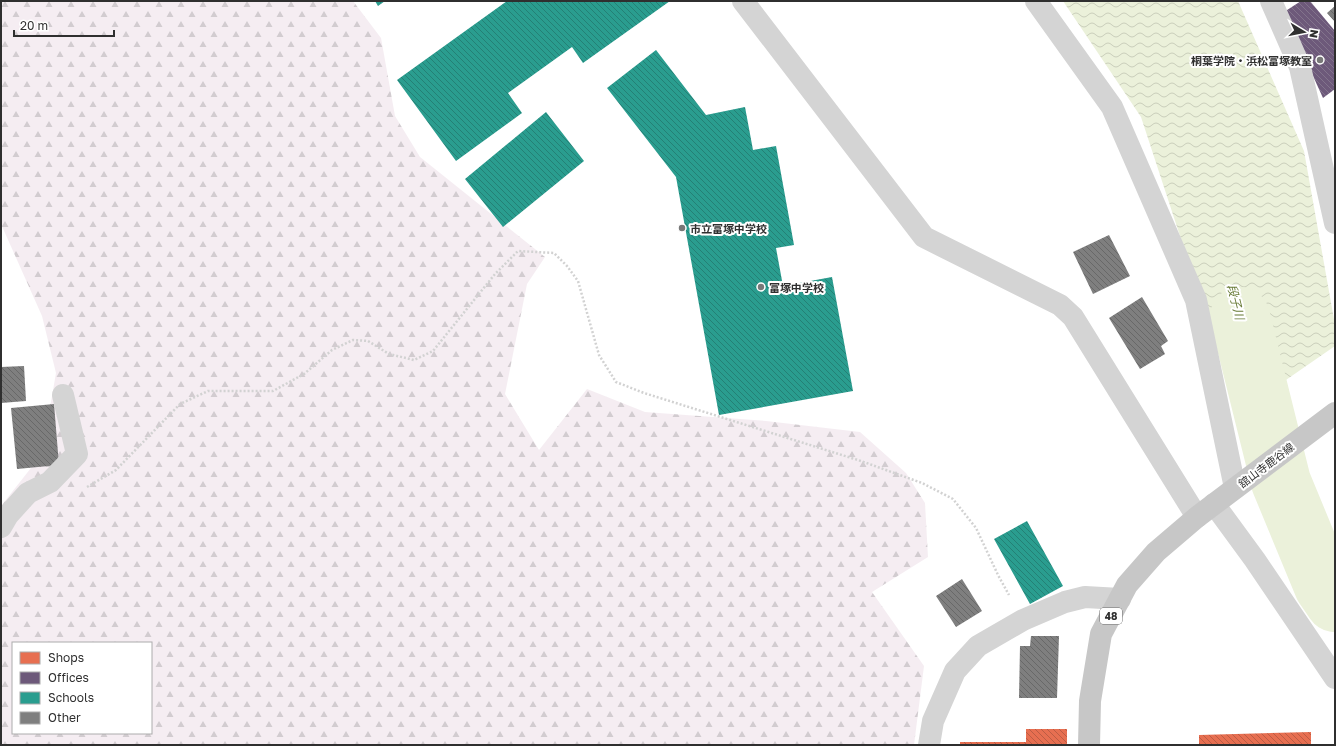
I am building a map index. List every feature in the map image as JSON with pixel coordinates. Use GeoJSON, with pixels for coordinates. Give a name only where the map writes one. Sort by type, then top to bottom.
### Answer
{"type":"FeatureCollection","features":[{"type":"Feature","properties":{"kind":"main road","name":"舘山寺鹿谷線"},"geometry":{"type":"LineString","coordinates":[[1197,517],[1335,413]]}},
{"type":"Feature","properties":{"kind":"main road","name":"48"},"geometry":{"type":"LineString","coordinates":[[1089,745],[1090,700],[1101,634],[1127,585],[1156,552],[1197,517]]}},
{"type":"Feature","properties":{"kind":"street"},"geometry":{"type":"LineString","coordinates":[[743,1],[924,237],[1060,305],[1073,317],[1197,517]]}},
{"type":"Feature","properties":{"kind":"street"},"geometry":{"type":"LineString","coordinates":[[1036,1],[1112,107],[1196,300],[1235,488]]}},
{"type":"Feature","properties":{"kind":"street"},"geometry":{"type":"LineString","coordinates":[[1271,1],[1300,67],[1335,223]]}},
{"type":"Feature","properties":{"kind":"street"},"geometry":{"type":"LineString","coordinates":[[1,527],[8,515],[28,493],[50,482],[77,454],[63,395]]}},
{"type":"Feature","properties":{"kind":"street"},"geometry":{"type":"LineString","coordinates":[[1214,504],[1255,560],[1335,678]]}},
{"type":"Feature","properties":{"kind":"street"},"geometry":{"type":"LineString","coordinates":[[929,745],[933,721],[955,671],[978,646],[1023,620],[1065,602],[1085,597],[1120,599]]}},
{"type":"Feature","properties":{"kind":"path"},"geometry":{"type":"LineString","coordinates":[[85,488],[116,470],[180,404],[208,391],[273,391],[304,374],[332,350],[353,340],[368,341],[389,354],[414,360],[433,351],[495,274],[518,251],[554,254],[567,266],[578,282],[599,355],[616,382],[644,393],[861,461],[922,483],[953,499],[976,528],[998,574],[1023,620]]}},
{"type":"Feature","properties":{"kind":"green space"},"geometry":{"type":"Polygon","coordinates":[[[1,1],[353,1],[381,38],[395,116],[420,157],[545,257],[527,284],[505,394],[539,450],[587,389],[645,412],[766,421],[860,432],[906,473],[925,503],[928,557],[872,592],[924,666],[914,745],[1,745],[1,506],[42,454],[56,373],[42,316],[1,224],[1,1]]]}},
{"type":"Feature","properties":{"kind":"water"},"geometry":{"type":"Polygon","coordinates":[[[1063,1],[1238,1],[1304,151],[1335,325],[1335,346],[1238,413],[1141,117],[1063,1]]]}},
{"type":"Feature","properties":{"kind":"building: Shops"},"geometry":{"type":"Polygon","coordinates":[[[1026,729],[1067,729],[1067,745],[960,745],[960,742],[1026,742],[1026,729]]]}},
{"type":"Feature","properties":{"kind":"building: Shops"},"geometry":{"type":"Polygon","coordinates":[[[1311,732],[1311,745],[1199,745],[1199,735],[1311,732]]]}},
{"type":"Feature","properties":{"kind":"building: Offices","name":"桐葉学院・浜松富塚教室"},"geometry":{"type":"Polygon","coordinates":[[[1301,1],[1310,1],[1335,31],[1335,89],[1323,98],[1284,12],[1301,1]]]}},
{"type":"Feature","properties":{"kind":"building: Schools"},"geometry":{"type":"Polygon","coordinates":[[[375,1],[385,1],[378,6],[375,1]]]}},
{"type":"Feature","properties":{"kind":"building: Schools"},"geometry":{"type":"Polygon","coordinates":[[[507,1],[670,1],[583,63],[572,47],[508,93],[522,113],[456,161],[397,80],[507,1]]]}},
{"type":"Feature","properties":{"kind":"building: Schools"},"geometry":{"type":"Polygon","coordinates":[[[656,50],[706,115],[745,107],[753,150],[776,146],[794,245],[776,248],[783,286],[832,277],[853,391],[719,415],[676,177],[607,88],[656,50]]]}},
{"type":"Feature","properties":{"kind":"building: Schools"},"geometry":{"type":"Polygon","coordinates":[[[546,112],[584,161],[503,227],[465,179],[546,112]]]}},
{"type":"Feature","properties":{"kind":"building: Schools"},"geometry":{"type":"Polygon","coordinates":[[[1027,521],[1063,586],[1030,604],[994,539],[1027,521]]]}},
{"type":"Feature","properties":{"kind":"building: Other"},"geometry":{"type":"Polygon","coordinates":[[[1335,6],[1335,22],[1327,13],[1335,6]]]}},
{"type":"Feature","properties":{"kind":"building: Other"},"geometry":{"type":"Polygon","coordinates":[[[1109,235],[1130,276],[1093,294],[1073,252],[1109,235]]]}},
{"type":"Feature","properties":{"kind":"building: Other"},"geometry":{"type":"Polygon","coordinates":[[[1142,297],[1168,341],[1161,346],[1165,354],[1140,369],[1109,318],[1142,297]]]}},
{"type":"Feature","properties":{"kind":"building: Other"},"geometry":{"type":"Polygon","coordinates":[[[24,366],[26,401],[1,403],[1,367],[24,366]]]}},
{"type":"Feature","properties":{"kind":"building: Other"},"geometry":{"type":"Polygon","coordinates":[[[54,404],[59,465],[17,469],[11,408],[54,404]]]}},
{"type":"Feature","properties":{"kind":"building: Other"},"geometry":{"type":"Polygon","coordinates":[[[962,579],[982,611],[956,627],[936,596],[962,579]]]}},
{"type":"Feature","properties":{"kind":"building: Other"},"geometry":{"type":"Polygon","coordinates":[[[1031,636],[1059,636],[1057,698],[1019,698],[1020,646],[1030,646],[1031,636]]]}},
{"type":"Feature","properties":{"kind":"waterway","name":"段子川"},"geometry":{"type":"LineString","coordinates":[[1240,317],[1281,482],[1324,586],[1335,602]]}},
{"type":"Feature","properties":{"kind":"place","name":"桐葉学院・浜松富塚教室"},"geometry":{"type":"Point","coordinates":[1320,60]}},
{"type":"Feature","properties":{"kind":"place","name":"市立富塚中学校"},"geometry":{"type":"Point","coordinates":[682,228]}},
{"type":"Feature","properties":{"kind":"place","name":"富塚中学校"},"geometry":{"type":"Point","coordinates":[761,287]}}]}
